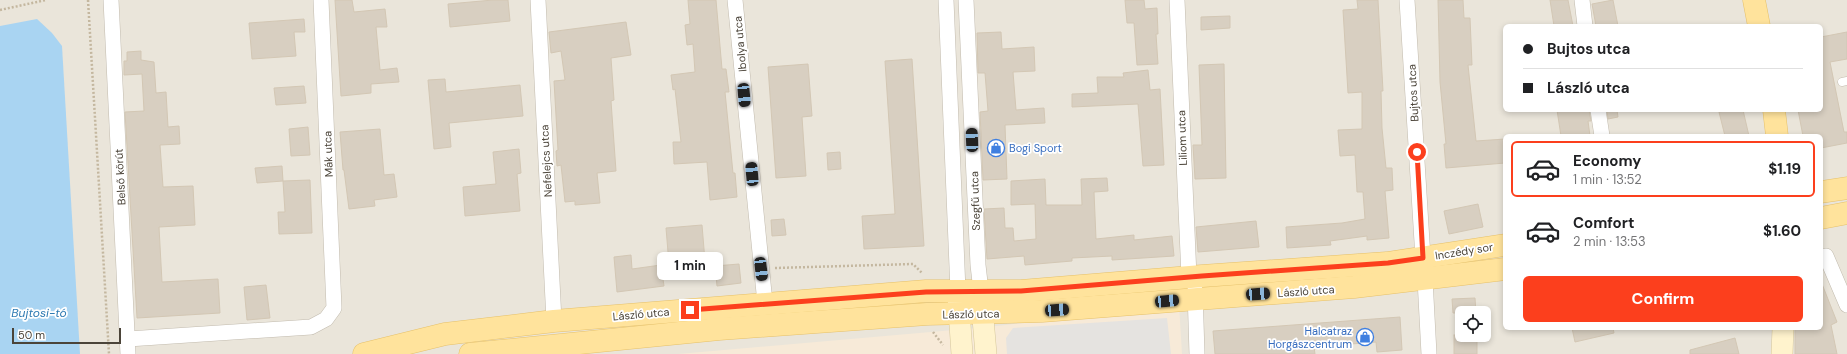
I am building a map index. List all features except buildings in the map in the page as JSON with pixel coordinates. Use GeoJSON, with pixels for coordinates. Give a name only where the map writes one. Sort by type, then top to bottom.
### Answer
{"type":"FeatureCollection","features":[{"type":"Feature","properties":{"kind":"main road"},"geometry":{"type":"LineString","coordinates":[[1754,0],[1759,24]]}},
{"type":"Feature","properties":{"kind":"main road"},"geometry":{"type":"LineString","coordinates":[[1774,112],[1777,134]]}},
{"type":"Feature","properties":{"kind":"main road"},"geometry":{"type":"LineString","coordinates":[[1823,192],[1847,188]]}},
{"type":"Feature","properties":{"kind":"main road"},"geometry":{"type":"LineString","coordinates":[[1823,218],[1847,213]]}},
{"type":"Feature","properties":{"kind":"main road","name":"Inczédy sor"},"geometry":{"type":"LineString","coordinates":[[1423,258],[1503,245]]}},
{"type":"Feature","properties":{"kind":"main road","name":"László utca"},"geometry":{"type":"LineString","coordinates":[[364,354],[445,334],[554,321],[765,303],[919,292],[1021,291],[1222,274],[1388,263],[1423,258]]}},
{"type":"Feature","properties":{"kind":"main road","name":"Inczédy sor"},"geometry":{"type":"LineString","coordinates":[[1425,280],[1503,269]]}},
{"type":"Feature","properties":{"kind":"main road","name":"László utca"},"geometry":{"type":"LineString","coordinates":[[470,354],[719,329],[960,313],[1042,311],[1354,287],[1425,280]]}},
{"type":"Feature","properties":{"kind":"street","name":"Belső körút"},"geometry":{"type":"LineString","coordinates":[[111,0],[128,354]]}},
{"type":"Feature","properties":{"kind":"street","name":"Mák utca"},"geometry":{"type":"LineString","coordinates":[[128,338],[310,327],[326,319],[334,308],[321,0]]}},
{"type":"Feature","properties":{"kind":"street","name":"Nefelejcs utca"},"geometry":{"type":"LineString","coordinates":[[538,0],[554,321]]}},
{"type":"Feature","properties":{"kind":"street","name":"Ibolya utca"},"geometry":{"type":"LineString","coordinates":[[735,0],[765,303]]}},
{"type":"Feature","properties":{"kind":"street","name":"Szegfű utca"},"geometry":{"type":"LineString","coordinates":[[946,0],[960,313],[953,350]]}},
{"type":"Feature","properties":{"kind":"street","name":"Szegfű utca"},"geometry":{"type":"LineString","coordinates":[[966,0],[978,265],[986,354]]}},
{"type":"Feature","properties":{"kind":"street","name":"Liliom utca"},"geometry":{"type":"LineString","coordinates":[[1177,0],[1189,277]]}},
{"type":"Feature","properties":{"kind":"street","name":"Bujtos utca"},"geometry":{"type":"LineString","coordinates":[[1408,0],[1423,258]]}},
{"type":"Feature","properties":{"kind":"street"},"geometry":{"type":"LineString","coordinates":[[1582,0],[1586,24]]}},
{"type":"Feature","properties":{"kind":"street"},"geometry":{"type":"LineString","coordinates":[[1598,112],[1602,134]]}},
{"type":"Feature","properties":{"kind":"street"},"geometry":{"type":"LineString","coordinates":[[1826,256],[1847,305]]}},
{"type":"Feature","properties":{"kind":"street"},"geometry":{"type":"LineString","coordinates":[[1197,354],[1194,299],[1195,290],[1198,285],[1222,274]]}},
{"type":"Feature","properties":{"kind":"street"},"geometry":{"type":"LineString","coordinates":[[1425,280],[1429,354]]}},
{"type":"Feature","properties":{"kind":"street"},"geometry":{"type":"LineString","coordinates":[[1782,354],[1784,330]]}},
{"type":"Feature","properties":{"kind":"path"},"geometry":{"type":"LineString","coordinates":[[0,10],[46,0]]}},
{"type":"Feature","properties":{"kind":"path"},"geometry":{"type":"LineString","coordinates":[[88,0],[109,354]]}},
{"type":"Feature","properties":{"kind":"path"},"geometry":{"type":"LineString","coordinates":[[761,269],[913,264],[925,277]]}},
{"type":"Feature","properties":{"kind":"path"},"geometry":{"type":"LineString","coordinates":[[929,326],[953,350]]}},
{"type":"Feature","properties":{"kind":"shaded area"},"geometry":{"type":"Polygon","coordinates":[[[0,0],[1847,0],[1847,354],[0,354],[0,0]]]}},
{"type":"Feature","properties":{"kind":"shaded area"},"geometry":{"type":"Polygon","coordinates":[[[1179,304],[1182,354],[678,354],[988,327],[1179,304]]]}},
{"type":"Feature","properties":{"kind":"shaded area"},"geometry":{"type":"Polygon","coordinates":[[[1167,318],[1171,354],[1007,354],[1006,338],[1013,328],[1167,318]]]}},
{"type":"Feature","properties":{"kind":"water","name":"Bujtosi-tó"},"geometry":{"type":"Polygon","coordinates":[[[37,19],[52,33],[62,46],[80,354],[0,354],[0,26],[37,19]]]}},
{"type":"Feature","properties":{"kind":"place","name":"Bogi Sport"},"geometry":{"type":"Point","coordinates":[996,148]}},
{"type":"Feature","properties":{"kind":"place","name":"Halcatraz Horgászcentrum"},"geometry":{"type":"Point","coordinates":[1365,337]}},
{"type":"Feature","properties":{"kind":"route"},"geometry":{"type":"LineString","coordinates":[[690,310],[765,303],[926,292],[1021,291],[1388,263],[1423,258],[1417,152]]}}]}
